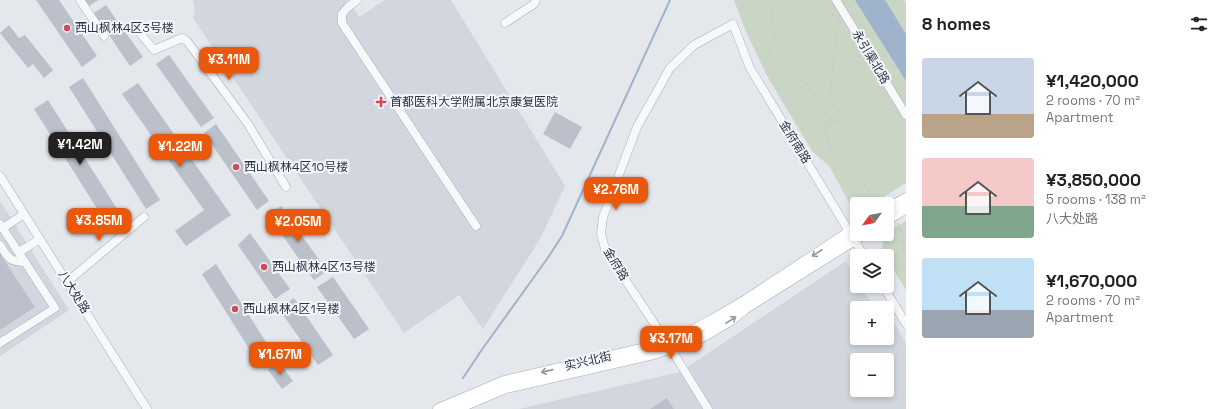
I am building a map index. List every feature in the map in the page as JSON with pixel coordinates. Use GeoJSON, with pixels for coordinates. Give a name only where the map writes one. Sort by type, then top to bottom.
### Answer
{"type":"FeatureCollection","features":[{"type":"Feature","properties":{"kind":"main road"},"geometry":{"type":"LineString","coordinates":[[894,210],[906,198]]}},
{"type":"Feature","properties":{"kind":"main road"},"geometry":{"type":"LineString","coordinates":[[894,212],[906,208]]}},
{"type":"Feature","properties":{"kind":"main road","name":"实兴北街"},"geometry":{"type":"LineString","coordinates":[[447,408],[506,388],[636,359],[668,345],[686,344],[706,335],[725,323],[850,236]]}},
{"type":"Feature","properties":{"kind":"street"},"geometry":{"type":"LineString","coordinates":[[80,0],[104,36]]}},
{"type":"Feature","properties":{"kind":"street"},"geometry":{"type":"LineString","coordinates":[[357,0],[342,14],[342,23],[476,226]]}},
{"type":"Feature","properties":{"kind":"street"},"geometry":{"type":"LineString","coordinates":[[505,23],[534,4],[536,0]]}},
{"type":"Feature","properties":{"kind":"street","name":"永引渠北路"},"geometry":{"type":"LineString","coordinates":[[836,0],[906,115]]}},
{"type":"Feature","properties":{"kind":"street","name":"金府南路"},"geometry":{"type":"LineString","coordinates":[[733,24],[750,68],[850,227]]}},
{"type":"Feature","properties":{"kind":"street","name":"金府路"},"geometry":{"type":"LineString","coordinates":[[708,409],[605,249],[601,233],[603,217],[637,127],[670,68],[694,45],[733,24]]}},
{"type":"Feature","properties":{"kind":"street"},"geometry":{"type":"LineString","coordinates":[[136,28],[154,50],[182,38],[188,41],[248,124],[286,187]]}},
{"type":"Feature","properties":{"kind":"street","name":"八大处路"},"geometry":{"type":"LineString","coordinates":[[0,176],[147,409]]}},
{"type":"Feature","properties":{"kind":"street"},"geometry":{"type":"LineString","coordinates":[[0,343],[54,308],[1,226],[24,214]]}},
{"type":"Feature","properties":{"kind":"street"},"geometry":{"type":"LineString","coordinates":[[67,282],[144,217]]}},
{"type":"Feature","properties":{"kind":"street"},"geometry":{"type":"LineString","coordinates":[[19,252],[40,239]]}},
{"type":"Feature","properties":{"kind":"street"},"geometry":{"type":"LineString","coordinates":[[0,245],[12,261],[25,262]]}},
{"type":"Feature","properties":{"kind":"street"},"geometry":{"type":"LineString","coordinates":[[887,293],[906,324]]}},
{"type":"Feature","properties":{"kind":"path"},"geometry":{"type":"LineString","coordinates":[[761,0],[771,9],[775,43],[768,53],[800,77],[825,111],[831,122]]}},
{"type":"Feature","properties":{"kind":"path"},"geometry":{"type":"LineString","coordinates":[[805,0],[839,19],[829,98],[841,117],[840,121],[824,122],[832,153],[854,166],[872,197]]}},
{"type":"Feature","properties":{"kind":"path"},"geometry":{"type":"LineString","coordinates":[[894,223],[906,249]]}},
{"type":"Feature","properties":{"kind":"path"},"geometry":{"type":"LineString","coordinates":[[894,265],[906,272]]}},
{"type":"Feature","properties":{"kind":"shaded area","name":"首都医科大学附属北京康复医院"},"geometry":{"type":"Polygon","coordinates":[[[193,0],[348,0],[359,17],[385,0],[451,0],[565,186],[540,239],[483,329],[459,295],[404,333],[193,18],[195,11],[193,0]]]}},
{"type":"Feature","properties":{"kind":"shaded area"},"geometry":{"type":"Polygon","coordinates":[[[0,201],[69,310],[0,356],[0,201]]]}},
{"type":"Feature","properties":{"kind":"shaded area"},"geometry":{"type":"Polygon","coordinates":[[[846,261],[850,268],[850,293],[865,293],[870,301],[850,301],[850,345],[894,345],[894,323],[906,343],[906,409],[519,409],[680,372],[846,261]]]}},
{"type":"Feature","properties":{"kind":"green space"},"geometry":{"type":"Polygon","coordinates":[[[734,0],[904,0],[906,3],[906,183],[883,197],[850,197],[850,204],[829,166],[812,151],[767,76],[744,27],[734,0]]]}},
{"type":"Feature","properties":{"kind":"green space"},"geometry":{"type":"Polygon","coordinates":[[[906,221],[906,290],[894,270],[894,249],[882,249],[883,241],[894,241],[894,228],[906,221]]]}},
{"type":"Feature","properties":{"kind":"water"},"geometry":{"type":"Polygon","coordinates":[[[855,0],[885,0],[906,34],[906,81],[855,0]]]}},
{"type":"Feature","properties":{"kind":"building","name":"西山枫林4区3号楼"},"geometry":{"type":"Polygon","coordinates":[[[36,0],[59,0],[97,56],[82,67],[36,0]]]}},
{"type":"Feature","properties":{"kind":"building"},"geometry":{"type":"Polygon","coordinates":[[[85,0],[98,0],[89,6],[85,0]]]}},
{"type":"Feature","properties":{"kind":"building"},"geometry":{"type":"Polygon","coordinates":[[[106,5],[143,57],[130,66],[94,13],[106,5]]]}},
{"type":"Feature","properties":{"kind":"building"},"geometry":{"type":"Polygon","coordinates":[[[9,25],[19,38],[25,35],[53,70],[44,78],[33,64],[28,68],[0,33],[9,25]]]}},
{"type":"Feature","properties":{"kind":"building"},"geometry":{"type":"Polygon","coordinates":[[[169,55],[214,118],[201,127],[156,64],[169,55]]]}},
{"type":"Feature","properties":{"kind":"building"},"geometry":{"type":"Polygon","coordinates":[[[83,78],[160,200],[146,209],[69,87],[83,78]]]}},
{"type":"Feature","properties":{"kind":"building"},"geometry":{"type":"Polygon","coordinates":[[[138,83],[231,215],[186,246],[175,231],[204,210],[122,94],[138,83]]]}},
{"type":"Feature","properties":{"kind":"building"},"geometry":{"type":"Polygon","coordinates":[[[48,100],[126,223],[112,232],[34,109],[48,100]]]}},
{"type":"Feature","properties":{"kind":"building"},"geometry":{"type":"Polygon","coordinates":[[[555,112],[582,127],[570,149],[543,134],[555,112]]]}},
{"type":"Feature","properties":{"kind":"building","name":"西山枫林4区10号楼"},"geometry":{"type":"Polygon","coordinates":[[[216,124],[269,201],[257,210],[204,133],[216,124]]]}},
{"type":"Feature","properties":{"kind":"building"},"geometry":{"type":"Polygon","coordinates":[[[281,206],[327,271],[314,280],[268,215],[281,206]]]}},
{"type":"Feature","properties":{"kind":"building","name":"西山枫林4区13号楼"},"geometry":{"type":"Polygon","coordinates":[[[250,233],[290,289],[275,299],[238,245],[250,233]]]}},
{"type":"Feature","properties":{"kind":"building"},"geometry":{"type":"Polygon","coordinates":[[[0,254],[35,307],[0,330],[0,254]]]}},
{"type":"Feature","properties":{"kind":"building","name":"西山枫林4区1号楼"},"geometry":{"type":"Polygon","coordinates":[[[216,264],[268,345],[253,355],[202,274],[216,264]]]}},
{"type":"Feature","properties":{"kind":"building"},"geometry":{"type":"Polygon","coordinates":[[[333,277],[369,329],[354,339],[317,287],[333,277]]]}},
{"type":"Feature","properties":{"kind":"building"},"geometry":{"type":"Polygon","coordinates":[[[294,298],[333,355],[318,365],[279,309],[294,298]]]}},
{"type":"Feature","properties":{"kind":"building"},"geometry":{"type":"Polygon","coordinates":[[[279,362],[293,381],[282,389],[268,370],[279,362]]]}},
{"type":"Feature","properties":{"kind":"building"},"geometry":{"type":"Polygon","coordinates":[[[667,398],[674,409],[650,409],[667,398]]]}},
{"type":"Feature","properties":{"kind":"waterway"},"geometry":{"type":"LineString","coordinates":[[463,378],[562,236],[670,0]]}},
{"type":"Feature","properties":{"kind":"place","name":"西山枫林4区3号楼"},"geometry":{"type":"Point","coordinates":[67,28]}},
{"type":"Feature","properties":{"kind":"place","name":"首都医科大学附属北京康复医院"},"geometry":{"type":"Point","coordinates":[381,102]}},
{"type":"Feature","properties":{"kind":"place","name":"西山枫林4区10号楼"},"geometry":{"type":"Point","coordinates":[236,167]}},
{"type":"Feature","properties":{"kind":"place","name":"西山枫林4区13号楼"},"geometry":{"type":"Point","coordinates":[264,267]}},
{"type":"Feature","properties":{"kind":"place","name":"西山枫林4区1号楼"},"geometry":{"type":"Point","coordinates":[235,309]}}]}
